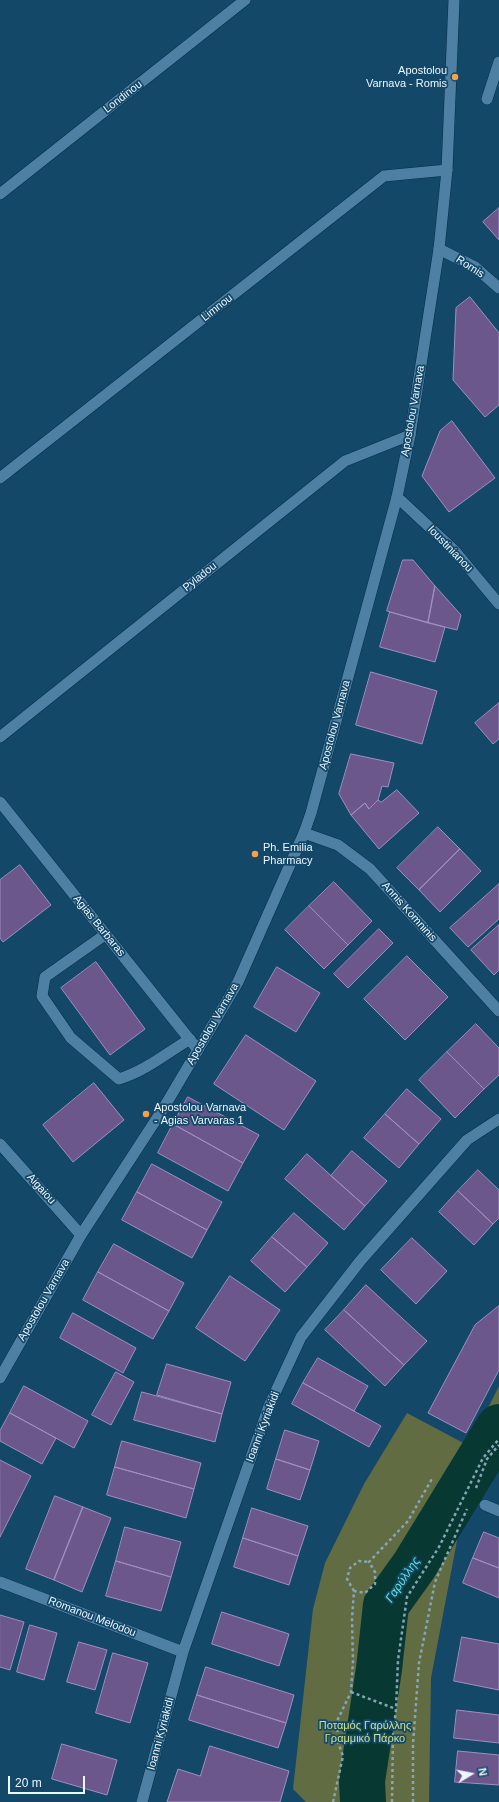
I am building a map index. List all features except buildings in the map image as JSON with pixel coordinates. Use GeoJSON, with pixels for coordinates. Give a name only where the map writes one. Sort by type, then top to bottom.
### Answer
{"type":"FeatureCollection","features":[{"type":"Feature","properties":{"kind":"street","name":"Londinou"},"geometry":{"type":"LineString","coordinates":[[0,194],[245,0]]}},
{"type":"Feature","properties":{"kind":"street","name":"Apostolou Varnava"},"geometry":{"type":"LineString","coordinates":[[0,1378],[81,1235],[163,1109],[238,982],[304,833],[397,497],[410,434],[439,248],[447,170],[454,0]]}},
{"type":"Feature","properties":{"kind":"street"},"geometry":{"type":"LineString","coordinates":[[487,99],[499,62]]}},
{"type":"Feature","properties":{"kind":"street","name":"Limnou"},"geometry":{"type":"LineString","coordinates":[[0,478],[384,176],[447,170]]}},
{"type":"Feature","properties":{"kind":"street","name":"Romis"},"geometry":{"type":"LineString","coordinates":[[439,248],[475,267],[499,288]]}},
{"type":"Feature","properties":{"kind":"street","name":"Pyladou"},"geometry":{"type":"LineString","coordinates":[[0,737],[345,461],[410,434]]}},
{"type":"Feature","properties":{"kind":"street","name":"Ioustinianou"},"geometry":{"type":"LineString","coordinates":[[397,497],[454,550],[499,604]]}},
{"type":"Feature","properties":{"kind":"street","name":"Agias Barbaras"},"geometry":{"type":"LineString","coordinates":[[0,802],[198,1050]]}},
{"type":"Feature","properties":{"kind":"street","name":"Annis Komninis"},"geometry":{"type":"LineString","coordinates":[[304,833],[338,844],[370,869],[499,1011]]}},
{"type":"Feature","properties":{"kind":"street"},"geometry":{"type":"LineString","coordinates":[[106,934],[45,977],[42,996],[71,1038],[119,1079],[137,1073],[158,1058],[190,1039]]}},
{"type":"Feature","properties":{"kind":"street","name":"Ioanni Kyriakidi"},"geometry":{"type":"LineString","coordinates":[[142,1802],[183,1652],[269,1406],[301,1337],[360,1260],[467,1140],[499,1119]]}},
{"type":"Feature","properties":{"kind":"street","name":"Aigaiou"},"geometry":{"type":"LineString","coordinates":[[0,1144],[81,1235]]}},
{"type":"Feature","properties":{"kind":"street"},"geometry":{"type":"LineString","coordinates":[[485,1505],[499,1511]]}},
{"type":"Feature","properties":{"kind":"street","name":"Romanou Melodou"},"geometry":{"type":"LineString","coordinates":[[0,1582],[183,1652]]}},
{"type":"Feature","properties":{"kind":"path"},"geometry":{"type":"LineString","coordinates":[[392,1802],[393,1734],[396,1709],[398,1660],[407,1597],[439,1547],[483,1458],[499,1439]]}},
{"type":"Feature","properties":{"kind":"path"},"geometry":{"type":"LineString","coordinates":[[474,1491],[487,1459],[499,1445]]}},
{"type":"Feature","properties":{"kind":"path"},"geometry":{"type":"LineString","coordinates":[[369,1562],[408,1521],[433,1477]]}},
{"type":"Feature","properties":{"kind":"path"},"geometry":{"type":"LineString","coordinates":[[413,1802],[413,1744],[419,1663],[435,1582],[469,1504]]}},
{"type":"Feature","properties":{"kind":"path"},"geometry":{"type":"LineString","coordinates":[[333,1802],[343,1756],[338,1742],[337,1721],[351,1692],[353,1661],[352,1619],[354,1591],[347,1579],[350,1568],[359,1561],[369,1562]]}},
{"type":"Feature","properties":{"kind":"path"},"geometry":{"type":"LineString","coordinates":[[354,1591],[365,1593],[374,1584],[375,1572],[369,1562]]}},
{"type":"Feature","properties":{"kind":"path"},"geometry":{"type":"LineString","coordinates":[[351,1692],[396,1709]]}},
{"type":"Feature","properties":{"kind":"green space","name":"Ποταμός Γαρύλλης Γραμμικό Πάρκο"},"geometry":{"type":"Polygon","coordinates":[[[499,1386],[499,1470],[463,1509],[431,1678],[429,1802],[306,1802],[293,1789],[313,1609],[325,1563],[364,1484],[407,1413],[469,1446],[499,1386]]]}},
{"type":"Feature","properties":{"kind":"waterway","name":"Γαρύλλης"},"geometry":{"type":"LineString","coordinates":[[363,1802],[362,1781],[379,1669],[386,1605],[414,1566],[499,1427]]}},
{"type":"Feature","properties":{"kind":"place","name":"Apostolou Varnava - Romis"},"geometry":{"type":"Point","coordinates":[455,77]}},
{"type":"Feature","properties":{"kind":"place","name":"Ph. Emilia Pharmacy"},"geometry":{"type":"Point","coordinates":[255,854]}},
{"type":"Feature","properties":{"kind":"place","name":"Apostolou Varnava - Agias Varvaras 1"},"geometry":{"type":"Point","coordinates":[146,1114]}}]}
